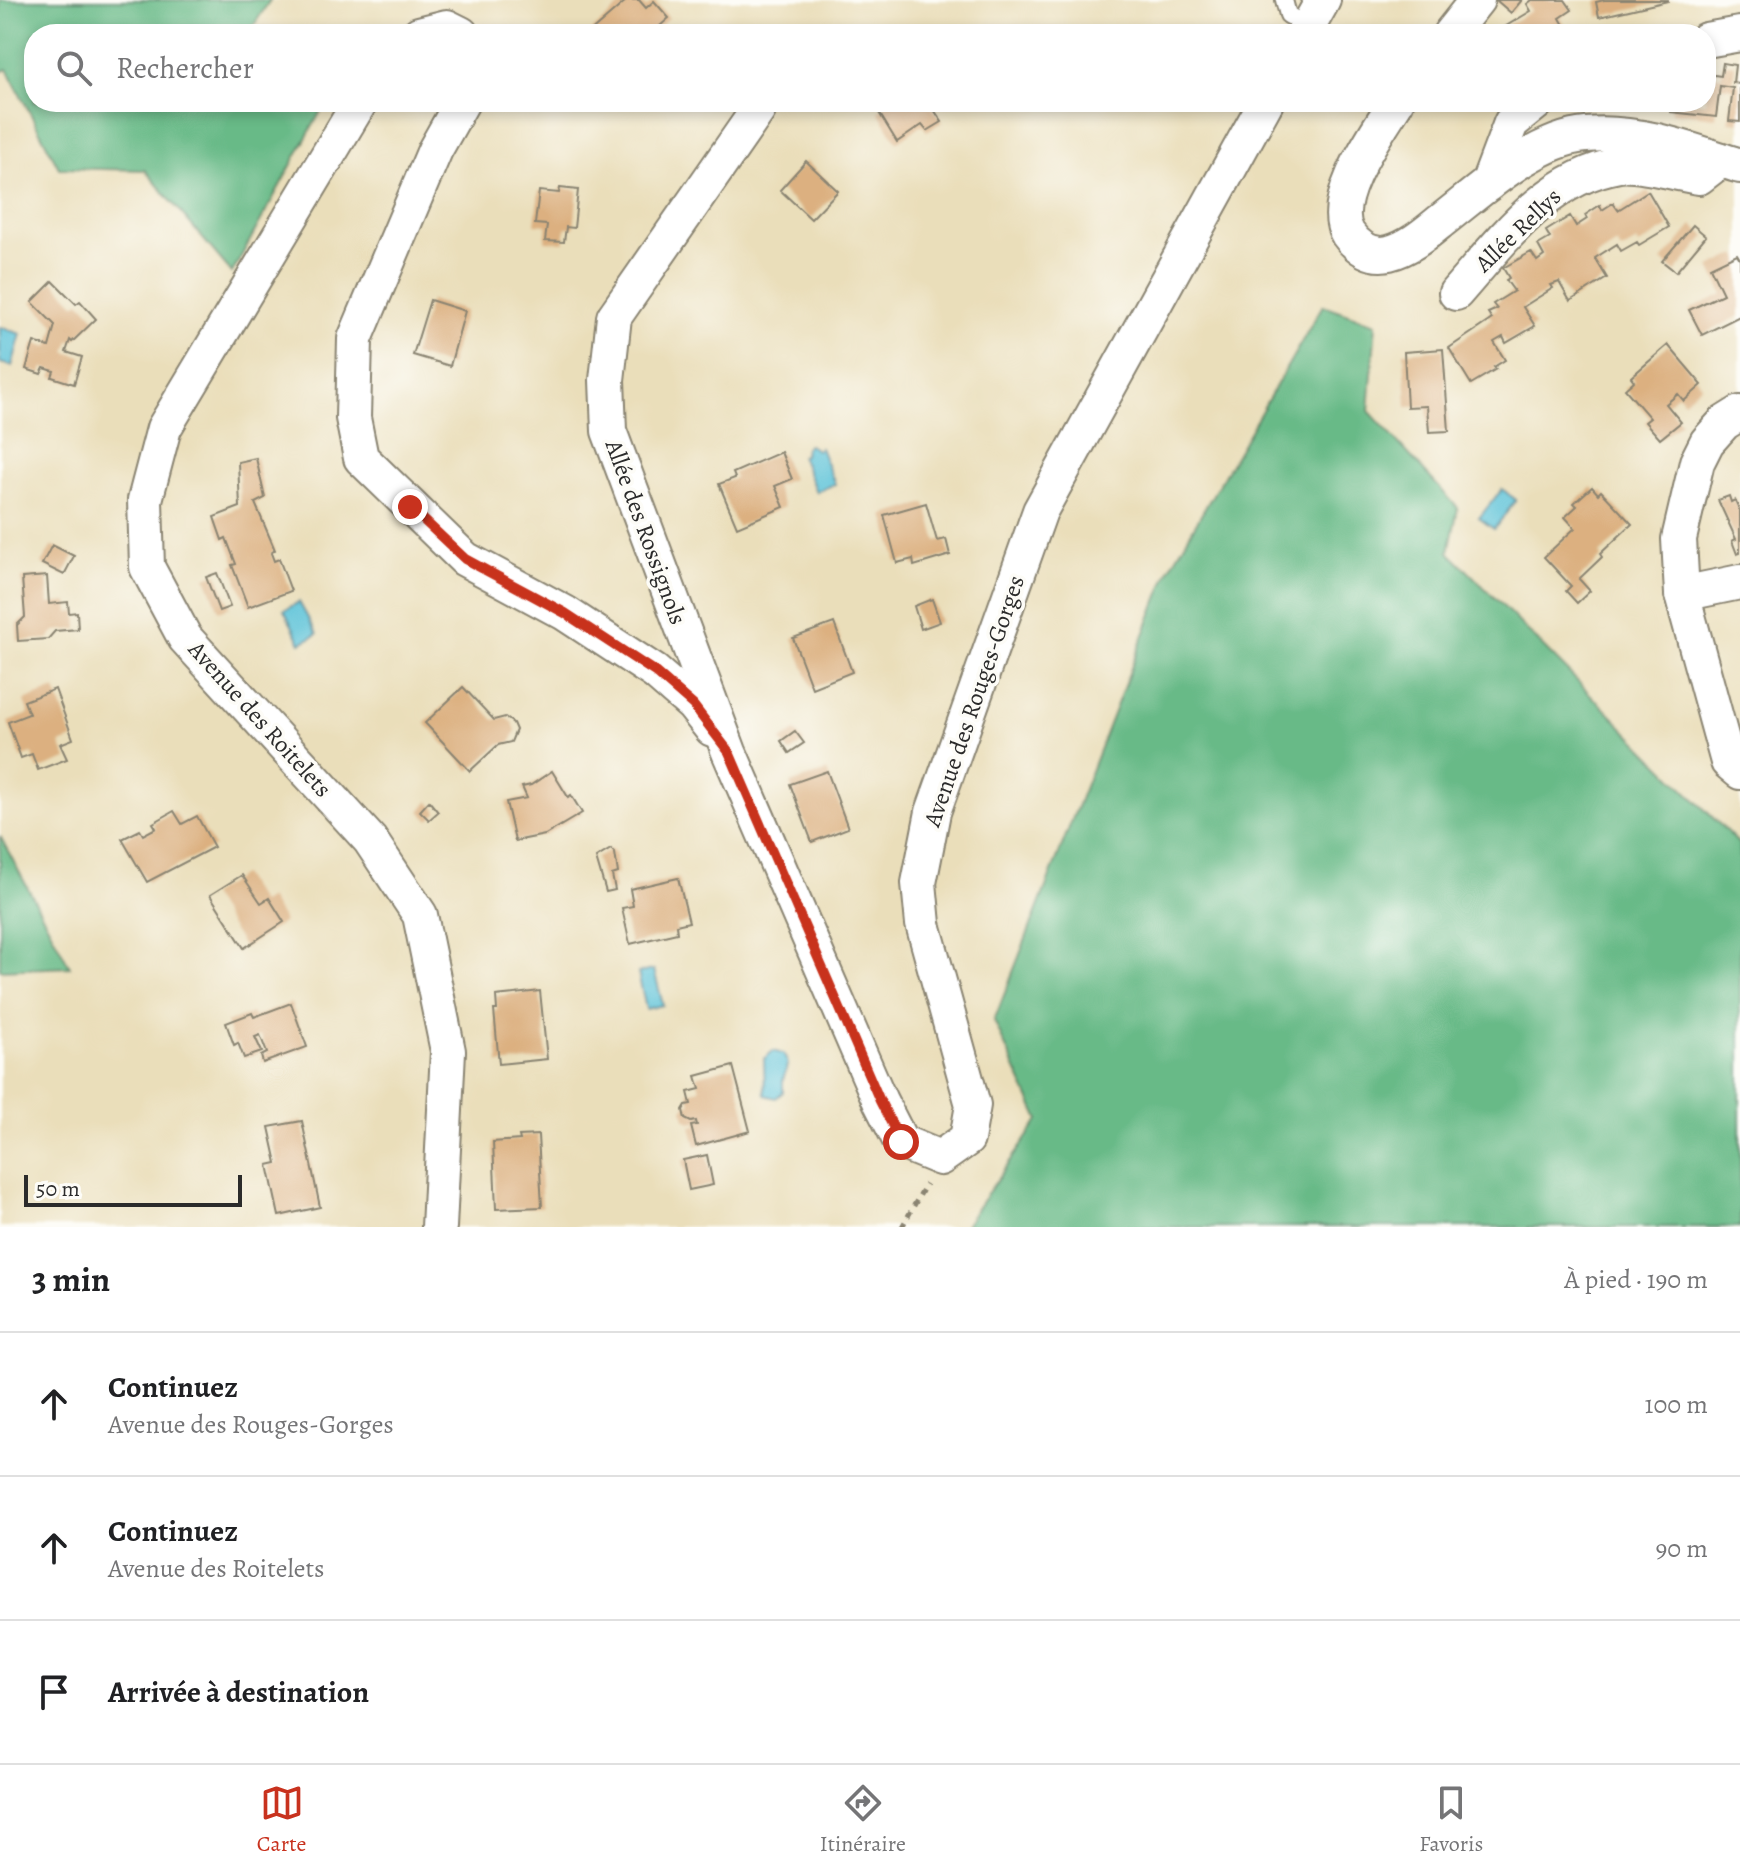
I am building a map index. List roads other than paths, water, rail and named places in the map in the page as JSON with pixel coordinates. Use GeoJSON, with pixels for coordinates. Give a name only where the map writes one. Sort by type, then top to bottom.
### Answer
{"type":"FeatureCollection","features":[{"type":"Feature","properties":{"kind":"street"},"geometry":{"type":"LineString","coordinates":[[1458,24],[1477,0]]}},
{"type":"Feature","properties":{"kind":"street"},"geometry":{"type":"LineString","coordinates":[[1716,38],[1740,34]]}},
{"type":"Feature","properties":{"kind":"street","name":"Avenue des Roitelets"},"geometry":{"type":"LineString","coordinates":[[354,112],[164,428],[145,500],[147,567],[185,638],[370,840],[420,915],[448,1051],[439,1227]]}},
{"type":"Feature","properties":{"kind":"street"},"geometry":{"type":"LineString","coordinates":[[456,112],[435,150],[355,339],[353,418],[361,458],[465,559],[565,613],[655,672],[693,705],[729,752]]}},
{"type":"Feature","properties":{"kind":"street","name":"Allée des Rossignols"},"geometry":{"type":"LineString","coordinates":[[729,752],[609,431],[607,380],[614,317],[757,112]]}},
{"type":"Feature","properties":{"kind":"street","name":"Avenue des Rouges-Gorges"},"geometry":{"type":"LineString","coordinates":[[729,752],[880,1101],[901,1142],[940,1158],[967,1139],[973,1105],[923,924],[919,883],[933,812],[1040,511],[1260,112]]}},
{"type":"Feature","properties":{"kind":"street"},"geometry":{"type":"LineString","coordinates":[[1390,112],[1366,149],[1343,199],[1345,229],[1356,245],[1369,252],[1388,254],[1414,242],[1533,151],[1584,135],[1647,138],[1730,163]]}},
{"type":"Feature","properties":{"kind":"street"},"geometry":{"type":"LineString","coordinates":[[1488,184],[1511,123],[1525,112]]}},
{"type":"Feature","properties":{"kind":"street","name":"Allée Rellys"},"geometry":{"type":"LineString","coordinates":[[1456,293],[1526,215],[1566,183],[1621,164],[1699,177],[1730,163]]}},
{"type":"Feature","properties":{"kind":"street"},"geometry":{"type":"LineString","coordinates":[[1740,413],[1724,423],[1707,442],[1697,462],[1679,539],[1682,594],[1728,762],[1740,772]]}},
{"type":"Feature","properties":{"kind":"street"},"geometry":{"type":"LineString","coordinates":[[1682,594],[1740,582]]}},
{"type":"Feature","properties":{"kind":"lane"},"geometry":{"type":"LineString","coordinates":[[1284,0],[1288,15],[1312,20]]}},
{"type":"Feature","properties":{"kind":"water"},"geometry":{"type":"Polygon","coordinates":[[[0,327],[21,334],[12,366],[0,363],[0,327]]]}},
{"type":"Feature","properties":{"kind":"water"},"geometry":{"type":"Polygon","coordinates":[[[809,445],[817,450],[820,448],[835,484],[816,492],[801,456],[809,445]]]}},
{"type":"Feature","properties":{"kind":"water"},"geometry":{"type":"Polygon","coordinates":[[[1502,489],[1516,500],[1494,529],[1479,518],[1502,489]]]}},
{"type":"Feature","properties":{"kind":"water"},"geometry":{"type":"Polygon","coordinates":[[[299,602],[317,634],[301,643],[284,610],[299,602]]]}},
{"type":"Feature","properties":{"kind":"water"},"geometry":{"type":"Polygon","coordinates":[[[654,970],[663,1005],[646,1009],[638,973],[654,970]]]}},
{"type":"Feature","properties":{"kind":"water"},"geometry":{"type":"Polygon","coordinates":[[[773,1051],[783,1054],[788,1063],[783,1092],[776,1098],[765,1095],[764,1059],[773,1051]]]}}]}
